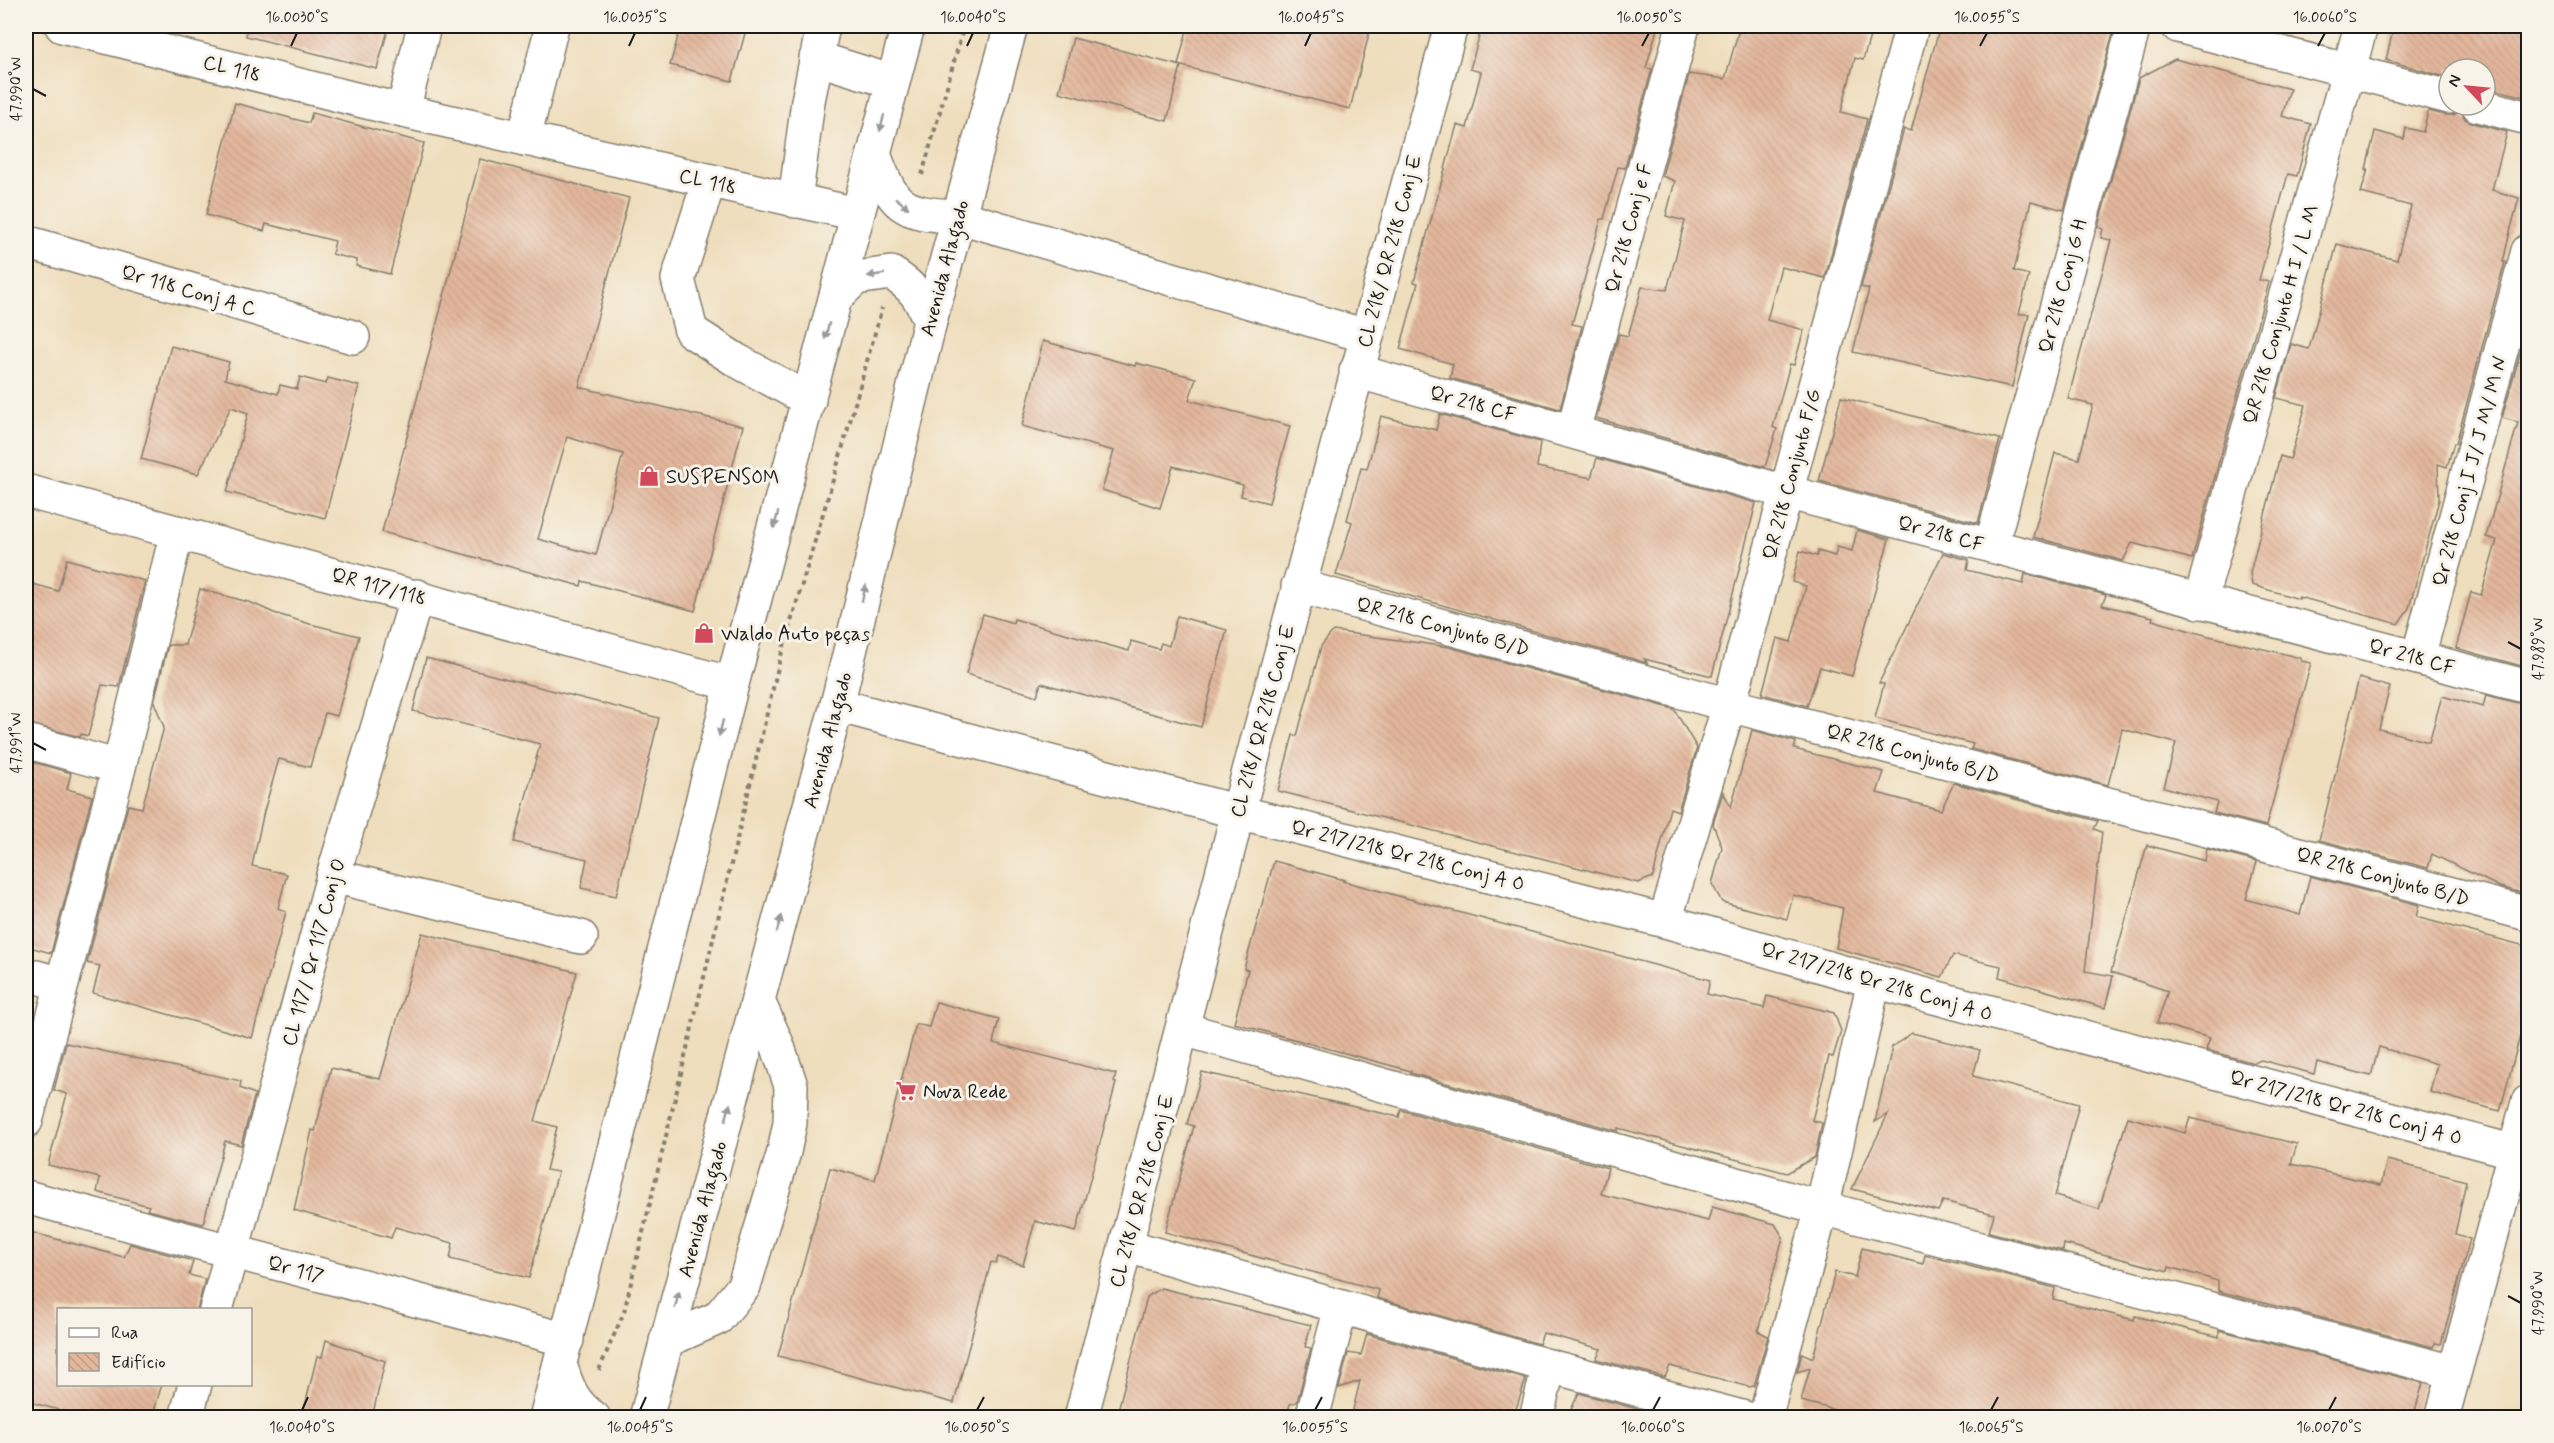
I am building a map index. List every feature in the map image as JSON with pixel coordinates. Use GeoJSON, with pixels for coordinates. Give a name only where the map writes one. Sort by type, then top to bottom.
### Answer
{"type":"FeatureCollection","features":[{"type":"Feature","properties":{"kind":"street","name":"CL 118"},"geometry":{"type":"LineString","coordinates":[[62,26],[106,31],[403,111],[857,214]]}},
{"type":"Feature","properties":{"kind":"street"},"geometry":{"type":"LineString","coordinates":[[403,111],[424,26]]}},
{"type":"Feature","properties":{"kind":"street"},"geometry":{"type":"LineString","coordinates":[[524,139],[552,26]]}},
{"type":"Feature","properties":{"kind":"street"},"geometry":{"type":"LineString","coordinates":[[795,201],[816,58],[823,26]]}},
{"type":"Feature","properties":{"kind":"street"},"geometry":{"type":"LineString","coordinates":[[546,1418],[732,684],[908,26]]}},
{"type":"Feature","properties":{"kind":"street","name":"Avenida Alagado"},"geometry":{"type":"LineString","coordinates":[[646,1418],[837,705],[957,216],[1011,26]]}},
{"type":"Feature","properties":{"kind":"street","name":"CL 218/ QR 218 Conj E"},"geometry":{"type":"LineString","coordinates":[[1081,1418],[1238,812],[1450,26]]}},
{"type":"Feature","properties":{"kind":"street","name":"Qr 218 Conj e F"},"geometry":{"type":"LineString","coordinates":[[1573,431],[1683,26]]}},
{"type":"Feature","properties":{"kind":"street","name":"QR 218 Conjunto F/G"},"geometry":{"type":"LineString","coordinates":[[1665,921],[1729,705],[1912,26]]}},
{"type":"Feature","properties":{"kind":"street","name":"Qr 218 Conj G H"},"geometry":{"type":"LineString","coordinates":[[1991,546],[2134,26]]}},
{"type":"Feature","properties":{"kind":"street"},"geometry":{"type":"LineString","coordinates":[[2178,26],[2437,94]]}},
{"type":"Feature","properties":{"kind":"street","name":"QR 218 Conjunto H I / L M"},"geometry":{"type":"LineString","coordinates":[[2200,602],[2361,26]]}},
{"type":"Feature","properties":{"kind":"street"},"geometry":{"type":"LineString","coordinates":[[816,58],[893,82]]}},
{"type":"Feature","properties":{"kind":"street"},"geometry":{"type":"LineString","coordinates":[[2497,110],[2529,118]]}},
{"type":"Feature","properties":{"kind":"street"},"geometry":{"type":"LineString","coordinates":[[874,154],[887,189],[901,204],[912,211],[957,216],[1366,336]]}},
{"type":"Feature","properties":{"kind":"street"},"geometry":{"type":"LineString","coordinates":[[709,181],[678,279],[692,331],[736,360],[808,400]]}},
{"type":"Feature","properties":{"kind":"street","name":"Qr 118 Conj A C"},"geometry":{"type":"LineString","coordinates":[[26,242],[353,337]]}},
{"type":"Feature","properties":{"kind":"street","name":"Qr 218 Conj I J/ J M/ M N"},"geometry":{"type":"LineString","coordinates":[[2418,657],[2529,251]]}},
{"type":"Feature","properties":{"kind":"street"},"geometry":{"type":"LineString","coordinates":[[836,297],[856,278],[891,273],[908,284],[918,295],[930,321]]}},
{"type":"Feature","properties":{"kind":"street","name":"Qr 218 CF"},"geometry":{"type":"LineString","coordinates":[[1356,371],[1786,492],[2529,687]]}},
{"type":"Feature","properties":{"kind":"street","name":"QR 117/118"},"geometry":{"type":"LineString","coordinates":[[26,491],[417,596],[732,684]]}},
{"type":"Feature","properties":{"kind":"street"},"geometry":{"type":"LineString","coordinates":[[26,1121],[119,766],[177,532]]}},
{"type":"Feature","properties":{"kind":"street","name":"QR 218 Conjunto B/D"},"geometry":{"type":"LineString","coordinates":[[1298,586],[1729,705],[2529,914]]}},
{"type":"Feature","properties":{"kind":"street","name":"CL 117/ Qr 117 Conj O"},"geometry":{"type":"LineString","coordinates":[[217,1308],[333,876],[417,596]]}},
{"type":"Feature","properties":{"kind":"street","name":"Qr 217/218 Qr 218 Conj A O"},"geometry":{"type":"LineString","coordinates":[[837,705],[1238,812],[1665,921],[1874,981],[2515,1152]]}},
{"type":"Feature","properties":{"kind":"street"},"geometry":{"type":"LineString","coordinates":[[26,741],[119,766]]}},
{"type":"Feature","properties":{"kind":"street"},"geometry":{"type":"LineString","coordinates":[[333,876],[581,937]]}},
{"type":"Feature","properties":{"kind":"street"},"geometry":{"type":"LineString","coordinates":[[26,974],[61,984]]}},
{"type":"Feature","properties":{"kind":"street"},"geometry":{"type":"LineString","coordinates":[[1766,1418],[1822,1208],[1874,981]]}},
{"type":"Feature","properties":{"kind":"street"},"geometry":{"type":"LineString","coordinates":[[666,1341],[718,1318],[732,1304],[744,1286],[784,1152],[790,1123],[791,1086],[777,1044],[758,1001]]}},
{"type":"Feature","properties":{"kind":"street"},"geometry":{"type":"LineString","coordinates":[[1183,1029],[1822,1208],[2454,1372]]}},
{"type":"Feature","properties":{"kind":"street"},"geometry":{"type":"LineString","coordinates":[[2442,1418],[2529,1102]]}},
{"type":"Feature","properties":{"kind":"street","name":"Qr 117"},"geometry":{"type":"LineString","coordinates":[[26,1197],[232,1252],[564,1352]]}},
{"type":"Feature","properties":{"kind":"street"},"geometry":{"type":"LineString","coordinates":[[1126,1246],[1549,1366],[1745,1418]]}},
{"type":"Feature","properties":{"kind":"street"},"geometry":{"type":"LineString","coordinates":[[1312,1418],[1341,1307]]}},
{"type":"Feature","properties":{"kind":"street"},"geometry":{"type":"LineString","coordinates":[[564,1352],[567,1387],[589,1414]]}},
{"type":"Feature","properties":{"kind":"street"},"geometry":{"type":"LineString","coordinates":[[1536,1418],[1549,1366]]}},
{"type":"Feature","properties":{"kind":"street"},"geometry":{"type":"LineString","coordinates":[[186,1418],[194,1386]]}},
{"type":"Feature","properties":{"kind":"path"},"geometry":{"type":"LineString","coordinates":[[912,211],[964,26]]}},
{"type":"Feature","properties":{"kind":"path"},"geometry":{"type":"LineString","coordinates":[[589,1414],[590,1390],[624,1312],[780,659],[891,273]]}},
{"type":"Feature","properties":{"kind":"building"},"geometry":{"type":"Polygon","coordinates":[[[247,26],[389,26],[377,69],[246,36],[247,26]]]}},
{"type":"Feature","properties":{"kind":"building"},"geometry":{"type":"Polygon","coordinates":[[[681,26],[747,26],[732,81],[670,65],[681,26]]]}},
{"type":"Feature","properties":{"kind":"building"},"geometry":{"type":"Polygon","coordinates":[[[1188,26],[1371,26],[1350,109],[1178,65],[1188,26]]]}},
{"type":"Feature","properties":{"kind":"building"},"geometry":{"type":"Polygon","coordinates":[[[1482,26],[1658,26],[1646,68],[1652,69],[1625,168],[1618,167],[1572,324],[1582,326],[1560,409],[1450,378],[1453,364],[1400,349],[1418,283],[1414,282],[1457,125],[1467,128],[1481,72],[1470,69],[1482,26]]]}},
{"type":"Feature","properties":{"kind":"building"},"geometry":{"type":"Polygon","coordinates":[[[1740,26],[1873,26],[1863,60],[1855,58],[1841,112],[1867,119],[1825,278],[1781,267],[1767,320],[1804,330],[1794,365],[1790,364],[1773,427],[1777,429],[1765,467],[1596,418],[1619,334],[1628,336],[1642,287],[1667,290],[1685,221],[1666,216],[1675,181],[1662,176],[1689,74],[1725,79],[1740,26]]]}},
{"type":"Feature","properties":{"kind":"building"},"geometry":{"type":"Polygon","coordinates":[[[1940,26],[2115,26],[2064,210],[2031,201],[2014,271],[2029,275],[2019,314],[2029,314],[2012,387],[1853,352],[1869,289],[1861,287],[1904,129],[1911,131],[1940,26]]]}},
{"type":"Feature","properties":{"kind":"building"},"geometry":{"type":"Polygon","coordinates":[[[2394,26],[2529,26],[2529,98],[2497,90],[2497,57],[2437,57],[2437,75],[2386,60],[2394,26]]]}},
{"type":"Feature","properties":{"kind":"building"},"geometry":{"type":"Polygon","coordinates":[[[1073,38],[1181,66],[1167,121],[1059,92],[1073,38]]]}},
{"type":"Feature","properties":{"kind":"building"},"geometry":{"type":"Polygon","coordinates":[[[2175,59],[2290,89],[2282,116],[2311,124],[2297,176],[2288,174],[2259,280],[2269,282],[2192,559],[2132,543],[2123,561],[2033,537],[2055,453],[2079,459],[2093,405],[2068,399],[2111,240],[2101,238],[2103,229],[2098,227],[2139,78],[2175,59]]]}},
{"type":"Feature","properties":{"kind":"building"},"geometry":{"type":"Polygon","coordinates":[[[235,103],[309,123],[312,113],[424,143],[390,274],[356,266],[357,260],[332,254],[335,241],[266,224],[264,231],[206,215],[235,103]]]}},
{"type":"Feature","properties":{"kind":"building"},"geometry":{"type":"Polygon","coordinates":[[[2428,111],[2437,113],[2437,117],[2464,117],[2473,123],[2507,132],[2492,190],[2519,198],[2503,262],[2505,262],[2456,443],[2454,443],[2447,467],[2438,464],[2439,500],[2409,608],[2398,624],[2252,585],[2250,573],[2280,456],[2290,459],[2306,405],[2276,398],[2291,344],[2309,349],[2337,244],[2397,260],[2411,206],[2361,193],[2375,131],[2404,139],[2406,128],[2423,132],[2428,111]]]}},
{"type":"Feature","properties":{"kind":"building"},"geometry":{"type":"Polygon","coordinates":[[[480,159],[629,198],[579,387],[743,426],[695,611],[582,581],[581,586],[382,532],[480,159]],[[567,437],[538,539],[596,555],[623,454],[567,437]]]}},
{"type":"Feature","properties":{"kind":"building"},"geometry":{"type":"Polygon","coordinates":[[[2529,321],[2529,668],[2456,648],[2471,592],[2481,595],[2497,540],[2486,537],[2518,422],[2502,418],[2529,321]]]}},
{"type":"Feature","properties":{"kind":"building"},"geometry":{"type":"Polygon","coordinates":[[[1043,341],[1135,366],[1136,363],[1196,378],[1189,400],[1290,426],[1269,503],[1241,496],[1243,485],[1173,466],[1160,508],[1102,490],[1114,451],[1022,426],[1043,341]]]}},
{"type":"Feature","properties":{"kind":"building"},"geometry":{"type":"Polygon","coordinates":[[[171,346],[229,362],[225,379],[278,394],[280,385],[297,389],[300,377],[326,384],[328,378],[359,386],[325,518],[227,492],[248,413],[231,407],[198,474],[141,459],[171,346]]]}},
{"type":"Feature","properties":{"kind":"building"},"geometry":{"type":"Polygon","coordinates":[[[1841,397],[2000,439],[1978,523],[1819,481],[1841,397]]]}},
{"type":"Feature","properties":{"kind":"building"},"geometry":{"type":"Polygon","coordinates":[[[1440,414],[1540,442],[1537,467],[1591,478],[1597,458],[1756,503],[1712,676],[1644,659],[1647,663],[1336,575],[1352,522],[1347,520],[1361,468],[1367,469],[1381,416],[1436,430],[1440,414]]]}},
{"type":"Feature","properties":{"kind":"building"},"geometry":{"type":"Polygon","coordinates":[[[1857,530],[1889,539],[1852,676],[1820,667],[1807,706],[1762,694],[1777,638],[1791,642],[1806,586],[1792,582],[1800,551],[1817,556],[1818,551],[1835,556],[1837,547],[1852,551],[1857,530]]]}},
{"type":"Feature","properties":{"kind":"building"},"geometry":{"type":"Polygon","coordinates":[[[1943,553],[1969,560],[1967,570],[2023,584],[2025,574],[2106,595],[2102,605],[2153,617],[2152,620],[2205,635],[2301,658],[2301,661],[2311,663],[2266,826],[2214,813],[2217,802],[2164,787],[2176,743],[2122,729],[2108,785],[1971,749],[1973,744],[1875,718],[1884,684],[1879,683],[1943,553]]]}},
{"type":"Feature","properties":{"kind":"building"},"geometry":{"type":"Polygon","coordinates":[[[67,559],[145,581],[119,687],[102,685],[88,736],[81,734],[80,737],[26,723],[26,582],[58,591],[67,559]]]}},
{"type":"Feature","properties":{"kind":"building"},"geometry":{"type":"Polygon","coordinates":[[[200,589],[252,603],[274,613],[310,624],[359,636],[337,716],[325,713],[310,767],[279,759],[264,811],[252,866],[287,874],[278,908],[286,912],[252,1038],[93,993],[100,966],[87,963],[128,805],[142,808],[164,727],[154,702],[168,645],[185,645],[200,589]]]}},
{"type":"Feature","properties":{"kind":"building"},"geometry":{"type":"Polygon","coordinates":[[[983,614],[1013,623],[1014,619],[1129,651],[1131,641],[1159,649],[1161,643],[1169,646],[1177,616],[1227,630],[1201,727],[1041,683],[1037,696],[966,674],[983,614]]]}},
{"type":"Feature","properties":{"kind":"building"},"geometry":{"type":"Polygon","coordinates":[[[1333,631],[1449,647],[1674,709],[1697,748],[1678,811],[1670,808],[1653,877],[1638,883],[1278,791],[1293,735],[1297,736],[1321,646],[1333,631]]]}},
{"type":"Feature","properties":{"kind":"building"},"geometry":{"type":"Polygon","coordinates":[[[426,658],[659,718],[616,896],[581,888],[587,859],[514,842],[540,744],[413,711],[426,658]]]}},
{"type":"Feature","properties":{"kind":"building"},"geometry":{"type":"Polygon","coordinates":[[[2359,678],[2390,687],[2379,729],[2429,742],[2442,696],[2483,707],[2486,695],[2526,705],[2523,720],[2529,721],[2529,895],[2500,887],[2432,854],[2428,868],[2319,840],[2359,678]]]}},
{"type":"Feature","properties":{"kind":"building"},"geometry":{"type":"Polygon","coordinates":[[[1752,730],[1796,742],[1794,749],[1884,772],[1877,793],[1941,810],[1954,783],[2098,821],[2094,829],[2102,832],[2085,971],[2113,976],[2105,1008],[1999,977],[2001,966],[1953,955],[1942,977],[1836,948],[1843,908],[1793,895],[1787,919],[1722,902],[1712,884],[1722,847],[1713,824],[1723,792],[1731,807],[1752,730]]]}},
{"type":"Feature","properties":{"kind":"building"},"geometry":{"type":"Polygon","coordinates":[[[26,760],[71,773],[67,789],[92,796],[51,953],[26,946],[26,760]]]}},
{"type":"Feature","properties":{"kind":"building"},"geometry":{"type":"Polygon","coordinates":[[[2147,845],[2205,861],[2207,849],[2257,862],[2246,899],[2300,915],[2310,876],[2419,905],[2416,917],[2529,947],[2529,1026],[2523,1025],[2500,1111],[2430,1092],[2437,1064],[2379,1047],[2371,1076],[2317,1062],[2314,1074],[2261,1060],[2254,1063],[2206,1050],[2210,1038],[2157,1023],[2168,991],[2111,972],[2147,845]]]}},
{"type":"Feature","properties":{"kind":"building"},"geometry":{"type":"Polygon","coordinates":[[[1274,861],[1710,980],[1707,994],[1764,1008],[1767,996],[1834,1013],[1841,1031],[1833,1057],[1829,1056],[1812,1120],[1822,1123],[1815,1157],[1787,1173],[1618,1128],[1618,1131],[1234,1023],[1248,970],[1244,969],[1274,861]]]}},
{"type":"Feature","properties":{"kind":"building"},"geometry":{"type":"Polygon","coordinates":[[[422,933],[577,972],[535,1121],[557,1127],[546,1170],[558,1172],[529,1278],[450,1259],[453,1243],[395,1227],[391,1238],[294,1210],[312,1130],[315,1131],[331,1068],[380,1079],[422,933]]]}},
{"type":"Feature","properties":{"kind":"building"},"geometry":{"type":"Polygon","coordinates":[[[936,1002],[999,1019],[993,1043],[1116,1074],[1114,1082],[1116,1083],[1076,1232],[1035,1221],[1023,1265],[998,1257],[996,1263],[991,1262],[954,1403],[778,1356],[830,1168],[875,1180],[916,1024],[929,1027],[936,1002]]]}},
{"type":"Feature","properties":{"kind":"building"},"geometry":{"type":"Polygon","coordinates":[[[1912,1033],[1980,1050],[1973,1076],[2079,1104],[2055,1196],[2099,1209],[2128,1117],[2185,1133],[2190,1118],[2297,1144],[2291,1164],[2381,1185],[2387,1160],[2466,1181],[2455,1235],[2470,1239],[2441,1344],[2435,1343],[2433,1347],[2218,1291],[2218,1281],[2169,1267],[2168,1271],[2064,1244],[2063,1251],[1989,1232],[1994,1214],[1943,1201],[1938,1211],[1852,1189],[1888,1114],[1875,1122],[1892,1047],[1912,1033]]]}},
{"type":"Feature","properties":{"kind":"building"},"geometry":{"type":"Polygon","coordinates":[[[66,1043],[241,1081],[240,1088],[255,1094],[241,1145],[225,1141],[203,1224],[147,1210],[149,1206],[97,1192],[100,1178],[48,1165],[67,1094],[54,1090],[66,1043]]]}},
{"type":"Feature","properties":{"kind":"building"},"geometry":{"type":"Polygon","coordinates":[[[1202,1072],[1399,1117],[1401,1110],[1608,1168],[1601,1194],[1708,1221],[1712,1207],[1775,1224],[1783,1237],[1758,1331],[1768,1336],[1754,1386],[1750,1387],[1670,1366],[1665,1377],[1596,1359],[1601,1349],[1543,1333],[1539,1344],[1377,1298],[1379,1290],[1165,1232],[1194,1126],[1187,1124],[1202,1072]]]}},
{"type":"Feature","properties":{"kind":"building"},"geometry":{"type":"Polygon","coordinates":[[[26,1231],[124,1257],[130,1244],[193,1261],[189,1275],[205,1279],[198,1308],[57,1308],[57,1386],[161,1386],[152,1418],[87,1418],[26,1401],[26,1231]]]}},
{"type":"Feature","properties":{"kind":"building"},"geometry":{"type":"Polygon","coordinates":[[[1862,1248],[1923,1264],[1925,1255],[2055,1288],[2053,1299],[2134,1320],[2135,1316],[2219,1337],[2219,1330],[2423,1383],[2413,1418],[1866,1418],[1801,1401],[1810,1368],[1797,1372],[1802,1353],[1813,1358],[1835,1272],[1855,1277],[1862,1248]]]}},
{"type":"Feature","properties":{"kind":"building"},"geometry":{"type":"Polygon","coordinates":[[[1161,1288],[1311,1325],[1305,1347],[1311,1348],[1297,1402],[1290,1404],[1286,1418],[1116,1418],[1147,1297],[1161,1288]]]}},
{"type":"Feature","properties":{"kind":"building"},"geometry":{"type":"Polygon","coordinates":[[[1367,1334],[1526,1379],[1513,1418],[1351,1418],[1360,1381],[1339,1388],[1348,1353],[1361,1355],[1367,1334]]]}},
{"type":"Feature","properties":{"kind":"building"},"geometry":{"type":"Polygon","coordinates":[[[326,1340],[385,1361],[372,1418],[302,1418],[317,1356],[322,1357],[326,1340]]]}},
{"type":"Feature","properties":{"kind":"building"},"geometry":{"type":"Polygon","coordinates":[[[1579,1393],[1648,1412],[1646,1418],[1567,1418],[1579,1393]]]}},
{"type":"Feature","properties":{"kind":"place","name":"SUSPENSOM"},"geometry":{"type":"Point","coordinates":[649,476]}},
{"type":"Feature","properties":{"kind":"place","name":"Waldo Auto peças"},"geometry":{"type":"Point","coordinates":[704,633]}},
{"type":"Feature","properties":{"kind":"place","name":"Nova Rede"},"geometry":{"type":"Point","coordinates":[906,1091]}}]}
